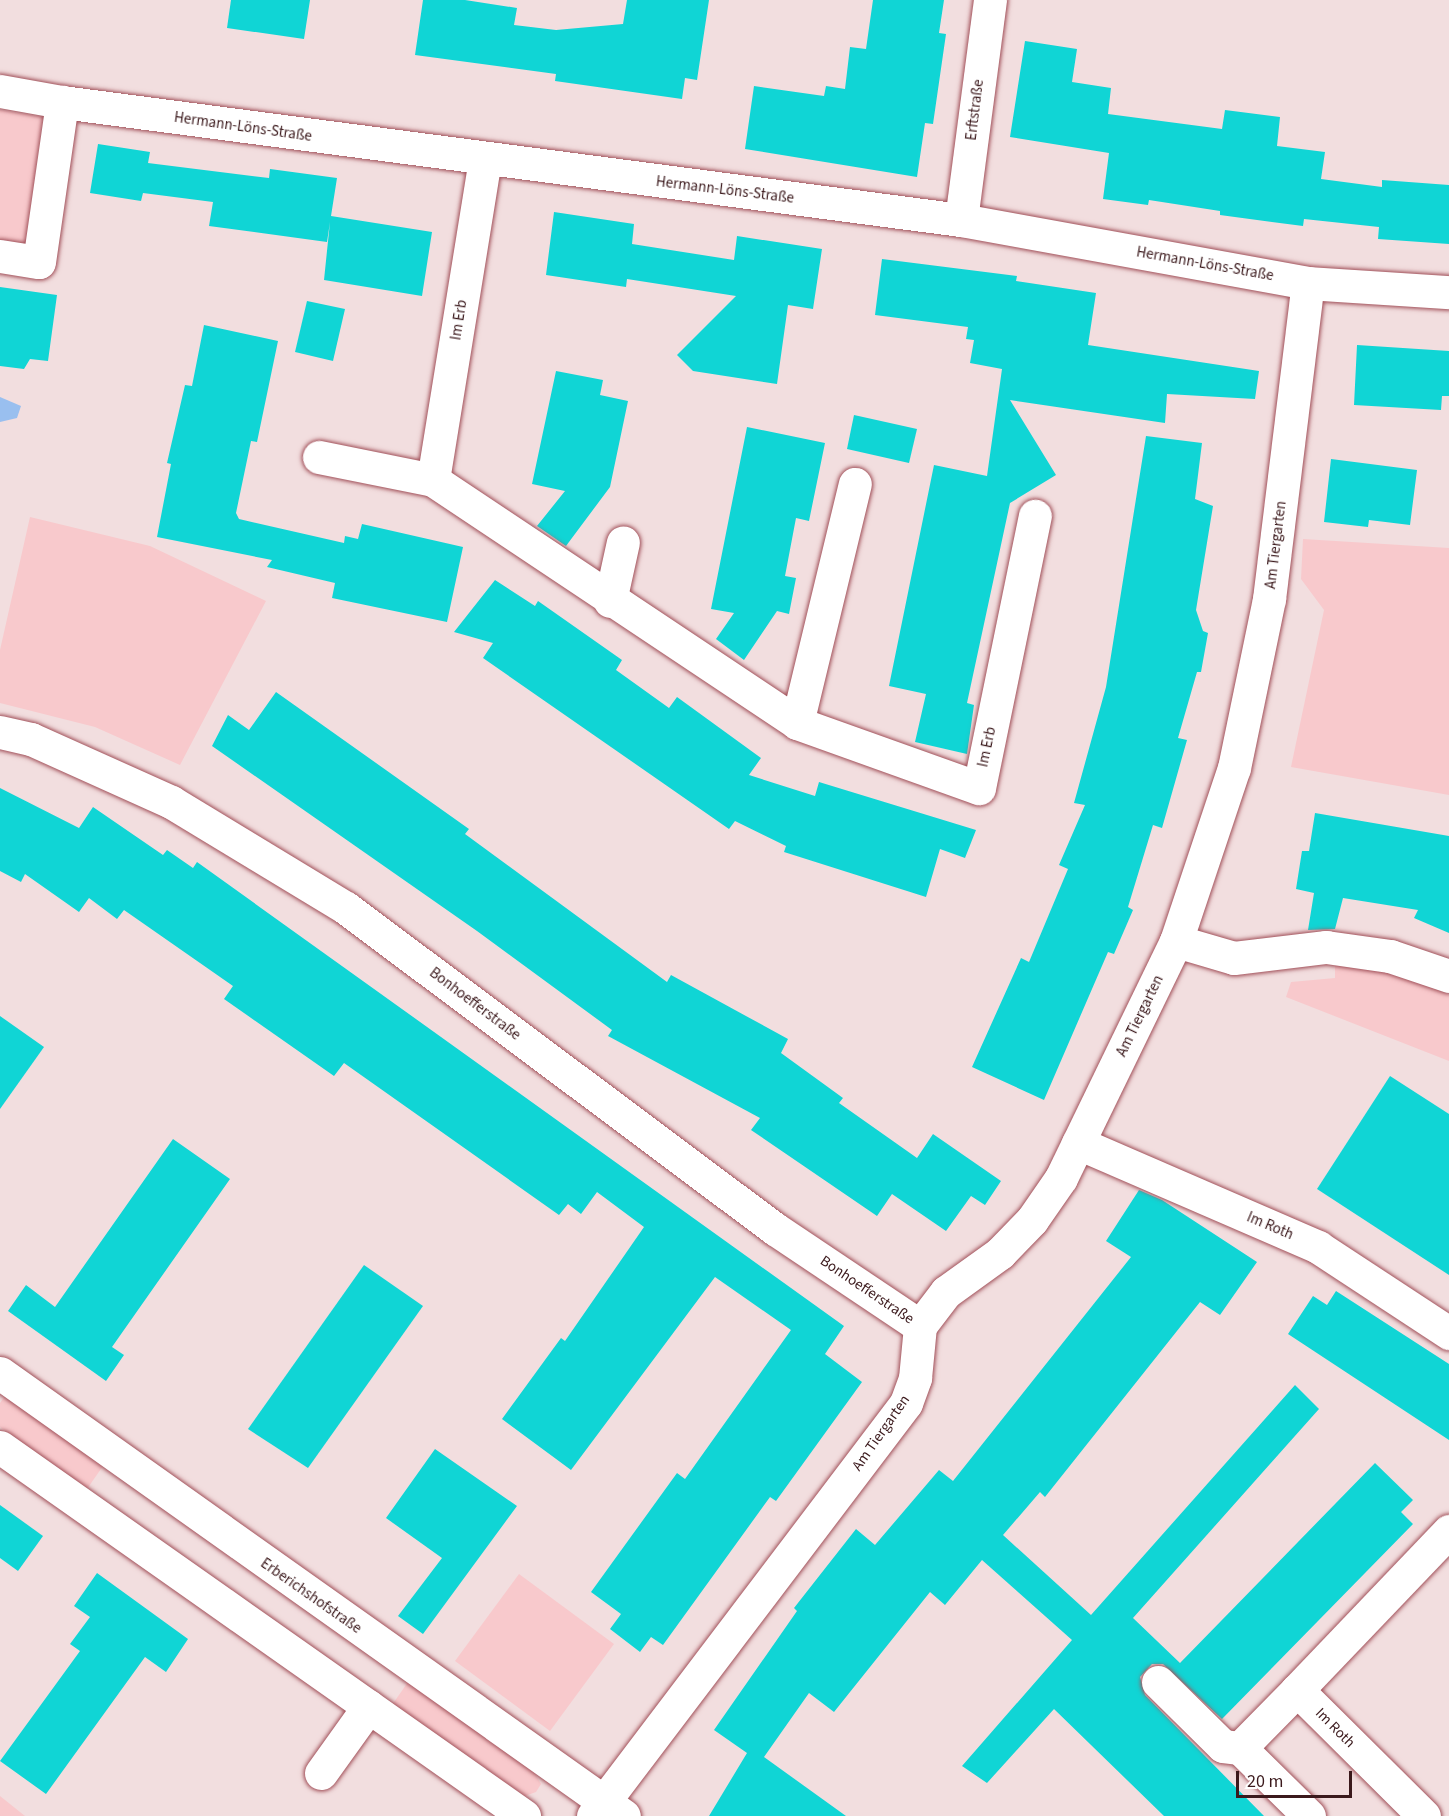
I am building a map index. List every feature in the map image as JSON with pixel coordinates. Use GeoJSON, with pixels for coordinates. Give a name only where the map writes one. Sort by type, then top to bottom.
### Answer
{"type":"FeatureCollection","features":[{"type":"Feature","properties":{"kind":"street","name":"Erftstraße"},"geometry":{"type":"LineString","coordinates":[[961,220],[990,0]]}},
{"type":"Feature","properties":{"kind":"street","name":"Hermann-Löns-Straße"},"geometry":{"type":"LineString","coordinates":[[0,91],[62,102],[485,159],[961,220],[1308,283],[1449,292]]}},
{"type":"Feature","properties":{"kind":"street"},"geometry":{"type":"LineString","coordinates":[[0,256],[39,262],[62,102]]}},
{"type":"Feature","properties":{"kind":"street","name":"Im Erb"},"geometry":{"type":"LineString","coordinates":[[433,480],[485,159]]}},
{"type":"Feature","properties":{"kind":"street","name":"Am Tiergarten"},"geometry":{"type":"LineString","coordinates":[[607,1811],[906,1403],[915,1378],[920,1326],[946,1292],[1000,1253],[1032,1220],[1061,1178],[1176,941],[1234,768],[1269,599],[1308,283]]}},
{"type":"Feature","properties":{"kind":"street","name":"Im Erb"},"geometry":{"type":"LineString","coordinates":[[319,457],[433,480],[610,601],[797,723],[979,788],[1035,516]]}},
{"type":"Feature","properties":{"kind":"street"},"geometry":{"type":"LineString","coordinates":[[797,723],[855,484]]}},
{"type":"Feature","properties":{"kind":"street"},"geometry":{"type":"LineString","coordinates":[[610,601],[623,542]]}},
{"type":"Feature","properties":{"kind":"street","name":"Bonhoefferstraße"},"geometry":{"type":"LineString","coordinates":[[0,732],[31,739],[171,802],[346,908],[775,1229],[920,1326]]}},
{"type":"Feature","properties":{"kind":"street"},"geometry":{"type":"LineString","coordinates":[[1176,941],[1234,958],[1326,947],[1390,956],[1449,976]]}},
{"type":"Feature","properties":{"kind":"street","name":"Im Roth"},"geometry":{"type":"LineString","coordinates":[[1078,1143],[1318,1247],[1449,1333]]}},
{"type":"Feature","properties":{"kind":"street","name":"Erberichshofstraße"},"geometry":{"type":"LineString","coordinates":[[0,1372],[607,1811]]}},
{"type":"Feature","properties":{"kind":"street"},"geometry":{"type":"LineString","coordinates":[[0,1447],[524,1816]]}},
{"type":"Feature","properties":{"kind":"street"},"geometry":{"type":"LineString","coordinates":[[1240,1748],[1447,1538]]}},
{"type":"Feature","properties":{"kind":"street"},"geometry":{"type":"LineString","coordinates":[[1158,1682],[1222,1746],[1240,1748],[1309,1816]]}},
{"type":"Feature","properties":{"kind":"street","name":"Im Roth"},"geometry":{"type":"LineString","coordinates":[[1297,1690],[1424,1816]]}},
{"type":"Feature","properties":{"kind":"street"},"geometry":{"type":"LineString","coordinates":[[321,1773],[369,1706]]}},
{"type":"Feature","properties":{"kind":"shaded area"},"geometry":{"type":"Polygon","coordinates":[[[0,110],[43,117],[25,248],[0,244],[0,110]]]}},
{"type":"Feature","properties":{"kind":"shaded area"},"geometry":{"type":"Polygon","coordinates":[[[30,517],[150,546],[266,601],[180,765],[95,727],[0,703],[0,650],[30,517]]]}},
{"type":"Feature","properties":{"kind":"shaded area"},"geometry":{"type":"Polygon","coordinates":[[[1303,539],[1449,548],[1449,795],[1291,767],[1324,610],[1301,579],[1303,539]]]}},
{"type":"Feature","properties":{"kind":"shaded area"},"geometry":{"type":"Polygon","coordinates":[[[1335,962],[1374,966],[1426,983],[1449,995],[1449,1061],[1286,997],[1291,982],[1335,978],[1335,962]]]}},
{"type":"Feature","properties":{"kind":"shaded area"},"geometry":{"type":"Polygon","coordinates":[[[5,1396],[103,1466],[87,1489],[0,1427],[0,1403],[5,1396]]]}},
{"type":"Feature","properties":{"kind":"shaded area"},"geometry":{"type":"Polygon","coordinates":[[[519,1574],[614,1644],[550,1731],[455,1661],[519,1574]]]}},
{"type":"Feature","properties":{"kind":"shaded area"},"geometry":{"type":"Polygon","coordinates":[[[408,1682],[532,1769],[541,1784],[536,1792],[522,1797],[392,1705],[408,1682]]]}},
{"type":"Feature","properties":{"kind":"shaded area"},"geometry":{"type":"Polygon","coordinates":[[[0,1796],[25,1816],[0,1816],[0,1796]]]}},
{"type":"Feature","properties":{"kind":"water"},"geometry":{"type":"Polygon","coordinates":[[[0,397],[21,406],[17,418],[0,422],[0,397]]]}},
{"type":"Feature","properties":{"kind":"building"},"geometry":{"type":"Polygon","coordinates":[[[231,0],[310,0],[304,39],[227,28],[231,0]]]}},
{"type":"Feature","properties":{"kind":"building"},"geometry":{"type":"Polygon","coordinates":[[[423,0],[465,0],[517,8],[514,25],[556,30],[623,24],[627,0],[709,0],[697,80],[685,78],[682,99],[555,81],[556,74],[415,55],[423,0]]]}},
{"type":"Feature","properties":{"kind":"building"},"geometry":{"type":"Polygon","coordinates":[[[873,0],[944,0],[939,33],[946,34],[933,124],[925,123],[917,177],[745,149],[754,86],[824,96],[826,86],[845,89],[850,47],[866,49],[873,0]]]}},
{"type":"Feature","properties":{"kind":"building"},"geometry":{"type":"Polygon","coordinates":[[[1025,41],[1077,49],[1072,82],[1111,88],[1108,114],[1222,129],[1225,110],[1280,117],[1277,146],[1325,152],[1321,179],[1382,187],[1382,180],[1449,185],[1449,244],[1378,239],[1379,227],[1304,219],[1303,226],[1220,215],[1220,211],[1149,200],[1148,205],[1103,199],[1109,153],[1010,137],[1025,41]]]}},
{"type":"Feature","properties":{"kind":"building"},"geometry":{"type":"Polygon","coordinates":[[[98,144],[150,152],[148,163],[269,178],[270,169],[337,178],[331,216],[432,232],[422,296],[324,280],[330,222],[327,242],[209,226],[213,202],[143,193],[141,201],[90,193],[98,144]]]}},
{"type":"Feature","properties":{"kind":"building"},"geometry":{"type":"Polygon","coordinates":[[[554,212],[634,224],[632,244],[734,260],[737,236],[822,249],[813,309],[788,305],[777,384],[693,371],[677,355],[736,296],[627,279],[626,287],[546,275],[554,212]]]}},
{"type":"Feature","properties":{"kind":"building"},"geometry":{"type":"Polygon","coordinates":[[[882,259],[1017,276],[1016,281],[1096,293],[1088,345],[1259,371],[1255,399],[1167,394],[1165,423],[1010,400],[1056,475],[1010,503],[967,703],[974,705],[967,754],[915,742],[926,694],[889,686],[934,465],[987,476],[1002,369],[970,363],[974,340],[966,339],[968,327],[875,315],[882,259]]]}},
{"type":"Feature","properties":{"kind":"building"},"geometry":{"type":"Polygon","coordinates":[[[0,287],[57,295],[48,361],[30,359],[24,369],[0,366],[0,287]]]}},
{"type":"Feature","properties":{"kind":"building"},"geometry":{"type":"Polygon","coordinates":[[[307,301],[345,309],[333,361],[295,352],[307,301]]]}},
{"type":"Feature","properties":{"kind":"building"},"geometry":{"type":"Polygon","coordinates":[[[204,325],[278,341],[257,442],[251,441],[236,513],[239,519],[344,543],[345,536],[358,539],[362,524],[463,547],[447,622],[332,598],[335,583],[267,567],[272,560],[157,537],[171,464],[167,463],[185,385],[192,386],[204,325]]]}},
{"type":"Feature","properties":{"kind":"building"},"geometry":{"type":"Polygon","coordinates":[[[1357,345],[1449,351],[1449,396],[1442,396],[1441,410],[1354,405],[1357,345]]]}},
{"type":"Feature","properties":{"kind":"building"},"geometry":{"type":"Polygon","coordinates":[[[556,371],[603,380],[600,395],[628,401],[610,487],[566,546],[537,526],[565,491],[532,484],[556,371]]]}},
{"type":"Feature","properties":{"kind":"building"},"geometry":{"type":"Polygon","coordinates":[[[854,415],[917,429],[909,463],[847,449],[854,415]]]}},
{"type":"Feature","properties":{"kind":"building"},"geometry":{"type":"Polygon","coordinates":[[[747,427],[825,443],[809,521],[796,518],[785,576],[796,578],[789,614],[777,611],[744,660],[716,639],[734,613],[711,609],[747,427]]]}},
{"type":"Feature","properties":{"kind":"building"},"geometry":{"type":"Polygon","coordinates":[[[1146,436],[1202,443],[1195,499],[1213,506],[1196,610],[1203,631],[1208,633],[1201,672],[1197,672],[1178,738],[1187,740],[1162,828],[1153,825],[1128,907],[1133,910],[1114,954],[1108,952],[1044,1100],[972,1067],[1021,958],[1029,962],[1068,869],[1059,865],[1085,805],[1074,803],[1106,687],[1146,436]]]}},
{"type":"Feature","properties":{"kind":"building"},"geometry":{"type":"Polygon","coordinates":[[[1331,459],[1417,470],[1410,525],[1369,520],[1368,527],[1324,522],[1331,459]]]}},
{"type":"Feature","properties":{"kind":"building"},"geometry":{"type":"Polygon","coordinates":[[[495,580],[535,606],[538,601],[622,660],[616,670],[669,708],[677,697],[761,758],[749,775],[815,796],[819,782],[976,830],[965,858],[940,849],[926,897],[784,852],[786,846],[735,821],[729,829],[483,658],[493,643],[454,632],[495,580]]]}},
{"type":"Feature","properties":{"kind":"building"},"geometry":{"type":"Polygon","coordinates":[[[276,692],[469,829],[465,834],[667,982],[671,975],[788,1039],[781,1053],[843,1098],[839,1103],[917,1158],[933,1134],[1001,1181],[985,1205],[971,1196],[946,1231],[892,1194],[877,1216],[751,1130],[760,1118],[608,1036],[612,1030],[477,931],[212,746],[228,715],[249,730],[276,692]]]}},
{"type":"Feature","properties":{"kind":"building"},"geometry":{"type":"Polygon","coordinates":[[[0,788],[79,828],[93,807],[163,855],[167,850],[193,868],[197,862],[844,1326],[825,1354],[862,1382],[776,1501],[770,1497],[663,1645],[651,1637],[640,1652],[610,1629],[621,1614],[591,1592],[677,1473],[685,1479],[791,1330],[715,1277],[571,1470],[502,1419],[561,1338],[565,1341],[644,1227],[597,1192],[581,1214],[568,1204],[559,1215],[344,1063],[334,1076],[224,999],[233,986],[124,910],[117,919],[89,898],[79,912],[25,874],[21,882],[0,871],[0,788]]]}},
{"type":"Feature","properties":{"kind":"building"},"geometry":{"type":"Polygon","coordinates":[[[1315,813],[1449,836],[1449,933],[1414,918],[1418,910],[1343,898],[1335,929],[1308,930],[1314,893],[1296,889],[1302,851],[1309,851],[1315,813]]]}},
{"type":"Feature","properties":{"kind":"building"},"geometry":{"type":"Polygon","coordinates":[[[0,1016],[44,1047],[0,1109],[0,1016]]]}},
{"type":"Feature","properties":{"kind":"building"},"geometry":{"type":"Polygon","coordinates":[[[1390,1076],[1449,1114],[1449,1275],[1317,1189],[1390,1076]]]}},
{"type":"Feature","properties":{"kind":"building"},"geometry":{"type":"Polygon","coordinates":[[[173,1139],[230,1179],[112,1347],[124,1355],[106,1381],[8,1311],[26,1285],[55,1307],[173,1139]]]}},
{"type":"Feature","properties":{"kind":"building"},"geometry":{"type":"Polygon","coordinates":[[[1139,1190],[1162,1200],[1257,1262],[1220,1315],[1200,1302],[1045,1497],[1040,1492],[1003,1535],[1091,1615],[1295,1385],[1319,1409],[1133,1618],[1180,1663],[1375,1463],[1413,1500],[1401,1512],[1413,1524],[1222,1719],[1163,1664],[1152,1664],[1140,1677],[1145,1695],[1264,1816],[1164,1816],[1054,1709],[987,1783],[962,1766],[1072,1640],[982,1560],[945,1605],[930,1592],[834,1712],[809,1693],[764,1757],[846,1816],[709,1816],[747,1753],[714,1730],[797,1611],[794,1608],[856,1529],[875,1545],[939,1470],[953,1481],[1131,1257],[1106,1241],[1139,1190]]]}},
{"type":"Feature","properties":{"kind":"building"},"geometry":{"type":"Polygon","coordinates":[[[364,1265],[423,1306],[308,1468],[248,1429],[364,1265]]]}},
{"type":"Feature","properties":{"kind":"building"},"geometry":{"type":"Polygon","coordinates":[[[1336,1291],[1449,1364],[1449,1440],[1288,1334],[1313,1296],[1327,1305],[1336,1291]]]}},
{"type":"Feature","properties":{"kind":"building"},"geometry":{"type":"Polygon","coordinates":[[[435,1449],[517,1506],[423,1634],[398,1616],[442,1558],[386,1518],[435,1449]]]}},
{"type":"Feature","properties":{"kind":"building"},"geometry":{"type":"Polygon","coordinates":[[[0,1505],[43,1536],[18,1571],[0,1558],[0,1505]]]}},
{"type":"Feature","properties":{"kind":"building"},"geometry":{"type":"Polygon","coordinates":[[[97,1573],[188,1639],[166,1672],[145,1657],[46,1794],[0,1761],[80,1651],[70,1644],[90,1617],[74,1606],[97,1573]]]}}]}
